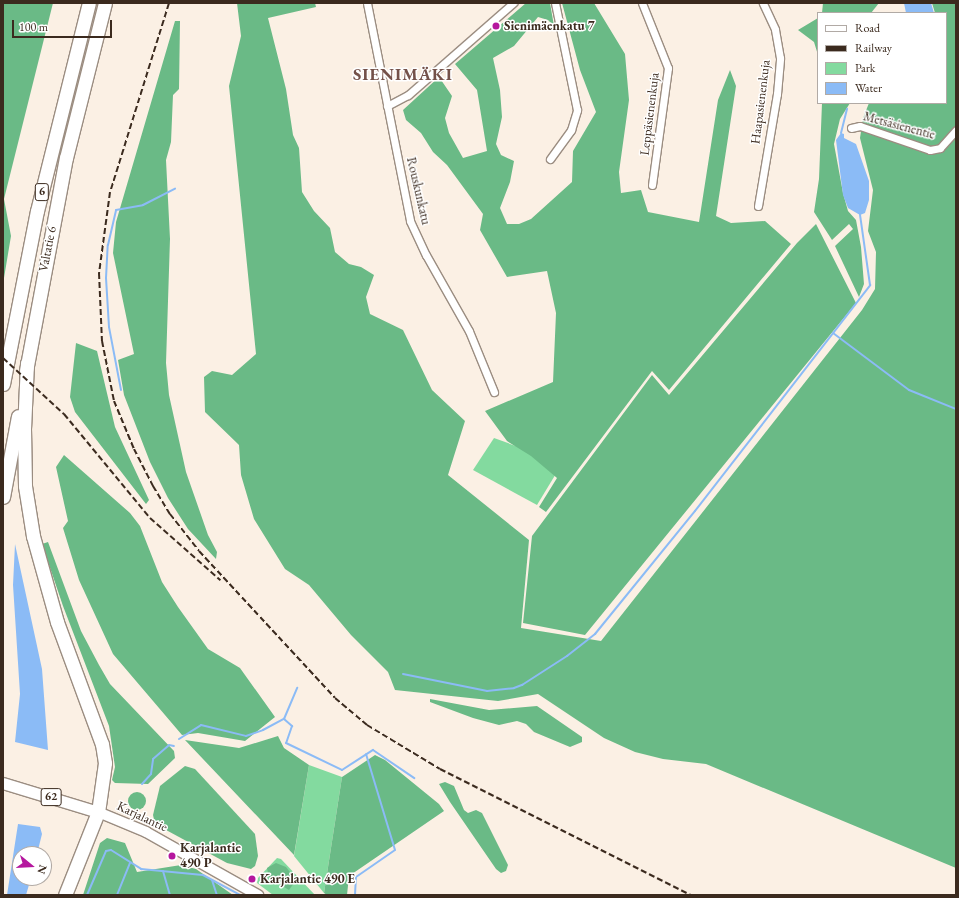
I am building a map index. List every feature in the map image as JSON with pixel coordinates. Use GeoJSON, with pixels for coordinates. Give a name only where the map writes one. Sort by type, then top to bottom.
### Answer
{"type":"FeatureCollection","features":[{"type":"Feature","properties":{"kind":"highway","name":"Valtatie 6"},"geometry":{"type":"LineString","coordinates":[[3,384],[37,211],[89,3]]}},
{"type":"Feature","properties":{"kind":"highway","name":"Valtatie 6"},"geometry":{"type":"LineString","coordinates":[[3,497],[66,158],[105,3]]}},
{"type":"Feature","properties":{"kind":"highway"},"geometry":{"type":"LineString","coordinates":[[27,363],[25,472],[32,529],[57,622],[102,744],[105,763],[98,812],[65,895]]}},
{"type":"Feature","properties":{"kind":"main road","name":"62"},"geometry":{"type":"LineString","coordinates":[[3,783],[98,812]]}},
{"type":"Feature","properties":{"kind":"main road","name":"Karjalantie"},"geometry":{"type":"LineString","coordinates":[[98,812],[146,832],[258,895]]}},
{"type":"Feature","properties":{"kind":"street","name":"Rouskunkatu"},"geometry":{"type":"LineString","coordinates":[[367,3],[410,221],[426,255],[472,338],[494,392]]}},
{"type":"Feature","properties":{"kind":"street"},"geometry":{"type":"LineString","coordinates":[[387,106],[408,95],[513,3]]}},
{"type":"Feature","properties":{"kind":"street"},"geometry":{"type":"LineString","coordinates":[[550,159],[571,130],[577,110],[555,3]]}},
{"type":"Feature","properties":{"kind":"street","name":"Leppäsienenkuja"},"geometry":{"type":"LineString","coordinates":[[642,3],[668,68],[652,185]]}},
{"type":"Feature","properties":{"kind":"street","name":"Haapasienenkuja"},"geometry":{"type":"LineString","coordinates":[[758,206],[777,94],[780,58],[775,29],[763,3]]}},
{"type":"Feature","properties":{"kind":"street","name":"Metsäsienentie"},"geometry":{"type":"LineString","coordinates":[[851,128],[860,126],[930,150],[940,148],[956,130]]}},
{"type":"Feature","properties":{"kind":"green space"},"geometry":{"type":"Polygon","coordinates":[[[3,3],[53,3],[4,199],[11,236],[3,284],[3,3]]]}},
{"type":"Feature","properties":{"kind":"green space"},"geometry":{"type":"Polygon","coordinates":[[[237,3],[315,3],[316,7],[268,18],[286,89],[293,135],[299,148],[302,192],[314,211],[330,228],[335,252],[349,264],[361,267],[374,275],[366,297],[370,314],[403,330],[432,390],[465,421],[448,475],[529,540],[521,628],[601,641],[862,310],[875,289],[876,252],[868,231],[873,190],[860,138],[863,118],[869,104],[947,104],[947,12],[935,12],[932,3],[956,3],[956,868],[706,764],[663,759],[635,752],[604,738],[538,694],[498,701],[395,690],[388,672],[351,635],[309,585],[285,569],[254,519],[241,475],[239,445],[205,412],[204,377],[212,371],[232,375],[256,354],[229,86],[241,36],[237,3]]]}},
{"type":"Feature","properties":{"kind":"green space"},"geometry":{"type":"Polygon","coordinates":[[[526,3],[550,3],[554,26],[548,20],[538,17],[514,46],[493,58],[500,90],[502,117],[496,144],[501,155],[514,161],[510,182],[500,208],[507,224],[519,224],[531,219],[572,182],[573,151],[596,112],[580,70],[562,3],[594,3],[625,54],[629,100],[619,172],[621,193],[641,190],[648,212],[699,222],[718,100],[730,70],[736,86],[716,216],[731,223],[765,221],[791,244],[669,390],[652,371],[546,512],[539,507],[557,478],[531,456],[507,441],[485,411],[553,382],[556,313],[547,271],[507,277],[480,230],[483,214],[447,165],[433,152],[421,133],[406,120],[403,110],[439,77],[452,96],[445,118],[449,133],[463,158],[487,151],[477,90],[455,64],[526,3]]]}},
{"type":"Feature","properties":{"kind":"green space"},"geometry":{"type":"Polygon","coordinates":[[[823,3],[879,3],[872,12],[822,12],[823,3]]]}},
{"type":"Feature","properties":{"kind":"green space"},"geometry":{"type":"Polygon","coordinates":[[[817,19],[817,52],[814,42],[798,30],[817,19]]]}},
{"type":"Feature","properties":{"kind":"green space"},"geometry":{"type":"Polygon","coordinates":[[[175,21],[180,21],[179,89],[173,95],[171,142],[166,160],[170,239],[166,363],[169,395],[186,472],[208,535],[217,552],[216,559],[188,529],[168,498],[150,462],[124,395],[118,360],[134,354],[113,253],[116,222],[175,21]]]}},
{"type":"Feature","properties":{"kind":"green space"},"geometry":{"type":"Polygon","coordinates":[[[822,104],[849,104],[840,119],[834,144],[843,193],[848,211],[856,220],[861,247],[864,284],[859,297],[835,246],[853,229],[849,224],[832,240],[814,212],[819,179],[822,104]]]}},
{"type":"Feature","properties":{"kind":"green space"},"geometry":{"type":"Polygon","coordinates":[[[816,224],[856,303],[585,635],[523,623],[532,536],[652,375],[669,395],[797,243],[816,224]]]}},
{"type":"Feature","properties":{"kind":"green space"},"geometry":{"type":"Polygon","coordinates":[[[76,343],[97,351],[115,427],[149,500],[146,504],[75,412],[70,397],[76,343]]]}},
{"type":"Feature","properties":{"kind":"green space"},"geometry":{"type":"Polygon","coordinates":[[[494,438],[524,449],[557,472],[537,505],[473,470],[494,438]]]}},
{"type":"Feature","properties":{"kind":"green space"},"geometry":{"type":"Polygon","coordinates":[[[64,455],[130,513],[140,526],[162,582],[178,607],[208,649],[240,668],[275,717],[245,741],[198,733],[182,735],[113,654],[79,580],[63,528],[68,521],[56,467],[64,455]]]}},
{"type":"Feature","properties":{"kind":"green space"},"geometry":{"type":"Polygon","coordinates":[[[48,542],[81,631],[110,684],[174,751],[175,758],[148,784],[115,783],[112,780],[115,767],[109,726],[63,606],[42,544],[48,542]]]}},
{"type":"Feature","properties":{"kind":"green space"},"geometry":{"type":"Polygon","coordinates":[[[430,699],[489,710],[537,706],[582,737],[582,742],[570,747],[534,732],[526,724],[517,721],[499,725],[473,718],[430,702],[430,699]]]}},
{"type":"Feature","properties":{"kind":"green space"},"geometry":{"type":"Polygon","coordinates":[[[278,736],[284,748],[309,765],[294,855],[185,740],[239,748],[278,736]]]}},
{"type":"Feature","properties":{"kind":"green space"},"geometry":{"type":"Polygon","coordinates":[[[375,755],[385,760],[439,804],[444,811],[349,876],[347,895],[327,895],[324,893],[342,777],[375,755]]]}},
{"type":"Feature","properties":{"kind":"green space"},"geometry":{"type":"Polygon","coordinates":[[[309,765],[342,777],[324,893],[294,856],[309,765]]]}},
{"type":"Feature","properties":{"kind":"green space"},"geometry":{"type":"Polygon","coordinates":[[[185,766],[195,769],[255,834],[258,856],[255,866],[251,869],[227,863],[155,824],[153,815],[160,786],[185,766]]]}},
{"type":"Feature","properties":{"kind":"green space"},"geometry":{"type":"Polygon","coordinates":[[[445,782],[454,786],[464,810],[468,813],[476,810],[482,813],[508,865],[506,871],[501,873],[496,869],[450,802],[439,784],[445,782]]]}},
{"type":"Feature","properties":{"kind":"green space"},"geometry":{"type":"Polygon","coordinates":[[[133,792],[141,792],[146,797],[144,808],[141,810],[133,810],[128,805],[128,797],[133,792]]]}},
{"type":"Feature","properties":{"kind":"green space"},"geometry":{"type":"Polygon","coordinates":[[[107,838],[125,843],[137,872],[181,865],[196,869],[233,895],[83,895],[100,843],[107,838]]]}},
{"type":"Feature","properties":{"kind":"green space"},"geometry":{"type":"Polygon","coordinates":[[[277,858],[281,859],[315,895],[273,895],[257,883],[258,878],[277,858]]]}},
{"type":"Feature","properties":{"kind":"green space"},"geometry":{"type":"Polygon","coordinates":[[[276,863],[286,867],[293,876],[294,883],[289,890],[269,878],[267,868],[276,863]]]}},
{"type":"Feature","properties":{"kind":"water"},"geometry":{"type":"Polygon","coordinates":[[[904,3],[931,3],[934,12],[906,12],[904,3]]]}},
{"type":"Feature","properties":{"kind":"water"},"geometry":{"type":"Polygon","coordinates":[[[841,133],[844,134],[844,138],[856,144],[869,181],[869,200],[865,213],[860,215],[848,208],[843,195],[836,140],[841,133]]]}},
{"type":"Feature","properties":{"kind":"water"},"geometry":{"type":"Polygon","coordinates":[[[15,544],[42,669],[48,750],[15,742],[20,694],[13,585],[15,544]]]}},
{"type":"Feature","properties":{"kind":"water"},"geometry":{"type":"Polygon","coordinates":[[[18,824],[40,827],[42,834],[39,846],[15,846],[18,824]]]}},
{"type":"Feature","properties":{"kind":"water"},"geometry":{"type":"Polygon","coordinates":[[[12,863],[12,886],[29,886],[26,895],[7,895],[12,863]]]}},
{"type":"Feature","properties":{"kind":"waterway"},"geometry":{"type":"LineString","coordinates":[[841,133],[847,109]]}},
{"type":"Feature","properties":{"kind":"waterway"},"geometry":{"type":"LineString","coordinates":[[121,390],[109,327],[106,278],[108,245],[116,210],[143,205],[175,189]]}},
{"type":"Feature","properties":{"kind":"waterway"},"geometry":{"type":"LineString","coordinates":[[403,674],[487,691],[514,688],[522,685],[567,656],[595,634],[695,511],[870,285],[860,215]]}},
{"type":"Feature","properties":{"kind":"waterway"},"geometry":{"type":"LineString","coordinates":[[833,333],[909,390],[956,409]]}},
{"type":"Feature","properties":{"kind":"waterway"},"geometry":{"type":"LineString","coordinates":[[179,739],[201,725],[246,736],[263,730],[284,719],[297,688]]}},
{"type":"Feature","properties":{"kind":"waterway"},"geometry":{"type":"LineString","coordinates":[[284,719],[292,726],[286,743],[342,770],[373,750],[414,778]]}},
{"type":"Feature","properties":{"kind":"waterway"},"geometry":{"type":"LineString","coordinates":[[142,784],[151,774],[153,759],[169,745],[174,746]]}},
{"type":"Feature","properties":{"kind":"waterway"},"geometry":{"type":"LineString","coordinates":[[355,895],[356,877],[395,850],[366,754]]}},
{"type":"Feature","properties":{"kind":"waterway"},"geometry":{"type":"LineString","coordinates":[[87,895],[106,851],[111,850],[141,869],[203,875],[240,895]]}},
{"type":"Feature","properties":{"kind":"waterway"},"geometry":{"type":"LineString","coordinates":[[117,895],[130,863]]}},
{"type":"Feature","properties":{"kind":"waterway"},"geometry":{"type":"LineString","coordinates":[[163,871],[170,895]]}},
{"type":"Feature","properties":{"kind":"waterway"},"geometry":{"type":"LineString","coordinates":[[212,880],[217,895]]}},
{"type":"Feature","properties":{"kind":"railway"},"geometry":{"type":"LineString","coordinates":[[169,3],[110,192],[99,273],[102,341],[114,401],[134,449],[153,486],[170,514],[199,551],[335,698],[367,725],[440,769],[691,895]]}},
{"type":"Feature","properties":{"kind":"railway"},"geometry":{"type":"LineString","coordinates":[[3,358],[64,414],[150,518],[220,580]]}},
{"type":"Feature","properties":{"kind":"place","name":"Sienimäenkatu 7"},"geometry":{"type":"Point","coordinates":[496,26]}},
{"type":"Feature","properties":{"kind":"place","name":"Karjalantie 490 P"},"geometry":{"type":"Point","coordinates":[172,856]}},
{"type":"Feature","properties":{"kind":"place","name":"Karjalantie 490 E"},"geometry":{"type":"Point","coordinates":[252,879]}},
{"type":"Feature","properties":{"kind":"district","name":"SIENIMÄKI"},"geometry":{"type":"Point","coordinates":[403,75]}}]}
